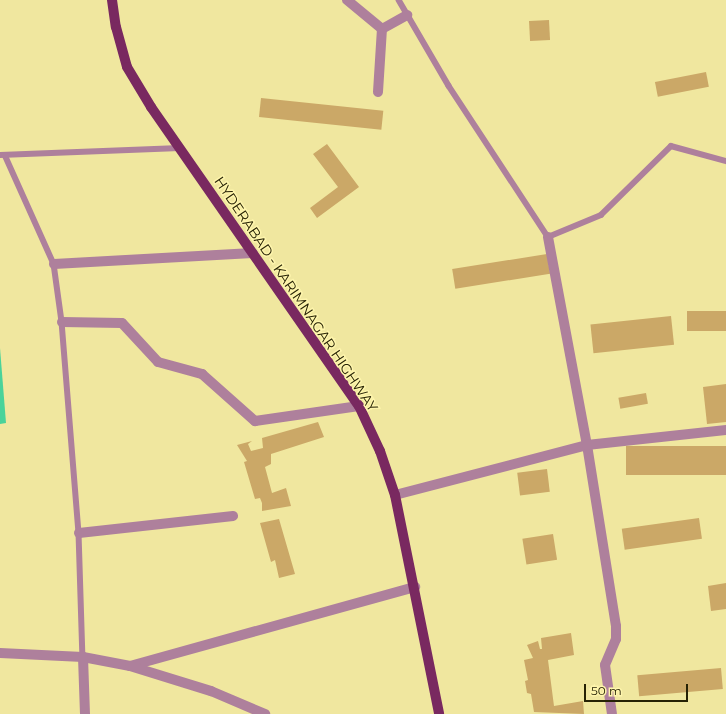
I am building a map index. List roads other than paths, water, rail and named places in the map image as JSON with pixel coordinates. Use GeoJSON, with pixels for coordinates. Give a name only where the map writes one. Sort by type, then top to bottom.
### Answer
{"type":"FeatureCollection","features":[{"type":"Feature","properties":{"kind":"main road","name":"HYDERABAD - KARIMNAGAR HIGHWAY"},"geometry":{"type":"LineString","coordinates":[[112,0],[116,27],[127,67],[180,148],[359,406],[380,451],[394,495],[415,587],[439,714]]}},
{"type":"Feature","properties":{"kind":"street"},"geometry":{"type":"LineString","coordinates":[[347,0],[382,29]]}},
{"type":"Feature","properties":{"kind":"street"},"geometry":{"type":"LineString","coordinates":[[382,29],[407,15]]}},
{"type":"Feature","properties":{"kind":"street"},"geometry":{"type":"LineString","coordinates":[[378,92],[382,29]]}},
{"type":"Feature","properties":{"kind":"street"},"geometry":{"type":"LineString","coordinates":[[548,237],[587,445],[616,626],[616,639],[605,665],[612,714]]}},
{"type":"Feature","properties":{"kind":"street"},"geometry":{"type":"LineString","coordinates":[[54,264],[253,253]]}},
{"type":"Feature","properties":{"kind":"street"},"geometry":{"type":"LineString","coordinates":[[62,322],[122,323],[158,362],[202,374],[255,421],[359,406]]}},
{"type":"Feature","properties":{"kind":"street"},"geometry":{"type":"LineString","coordinates":[[394,495],[587,445],[726,430]]}},
{"type":"Feature","properties":{"kind":"street"},"geometry":{"type":"LineString","coordinates":[[79,533],[233,516]]}},
{"type":"Feature","properties":{"kind":"street"},"geometry":{"type":"LineString","coordinates":[[130,666],[415,587]]}},
{"type":"Feature","properties":{"kind":"street"},"geometry":{"type":"LineString","coordinates":[[0,653],[84,657],[130,666],[211,691],[265,714]]}},
{"type":"Feature","properties":{"kind":"street"},"geometry":{"type":"LineString","coordinates":[[84,657],[85,714]]}},
{"type":"Feature","properties":{"kind":"lane"},"geometry":{"type":"LineString","coordinates":[[399,0],[449,86],[548,237],[602,215],[671,146],[726,162]]}},
{"type":"Feature","properties":{"kind":"lane"},"geometry":{"type":"LineString","coordinates":[[84,657],[79,533],[62,322],[54,264],[2,155],[180,148]]}}]}
